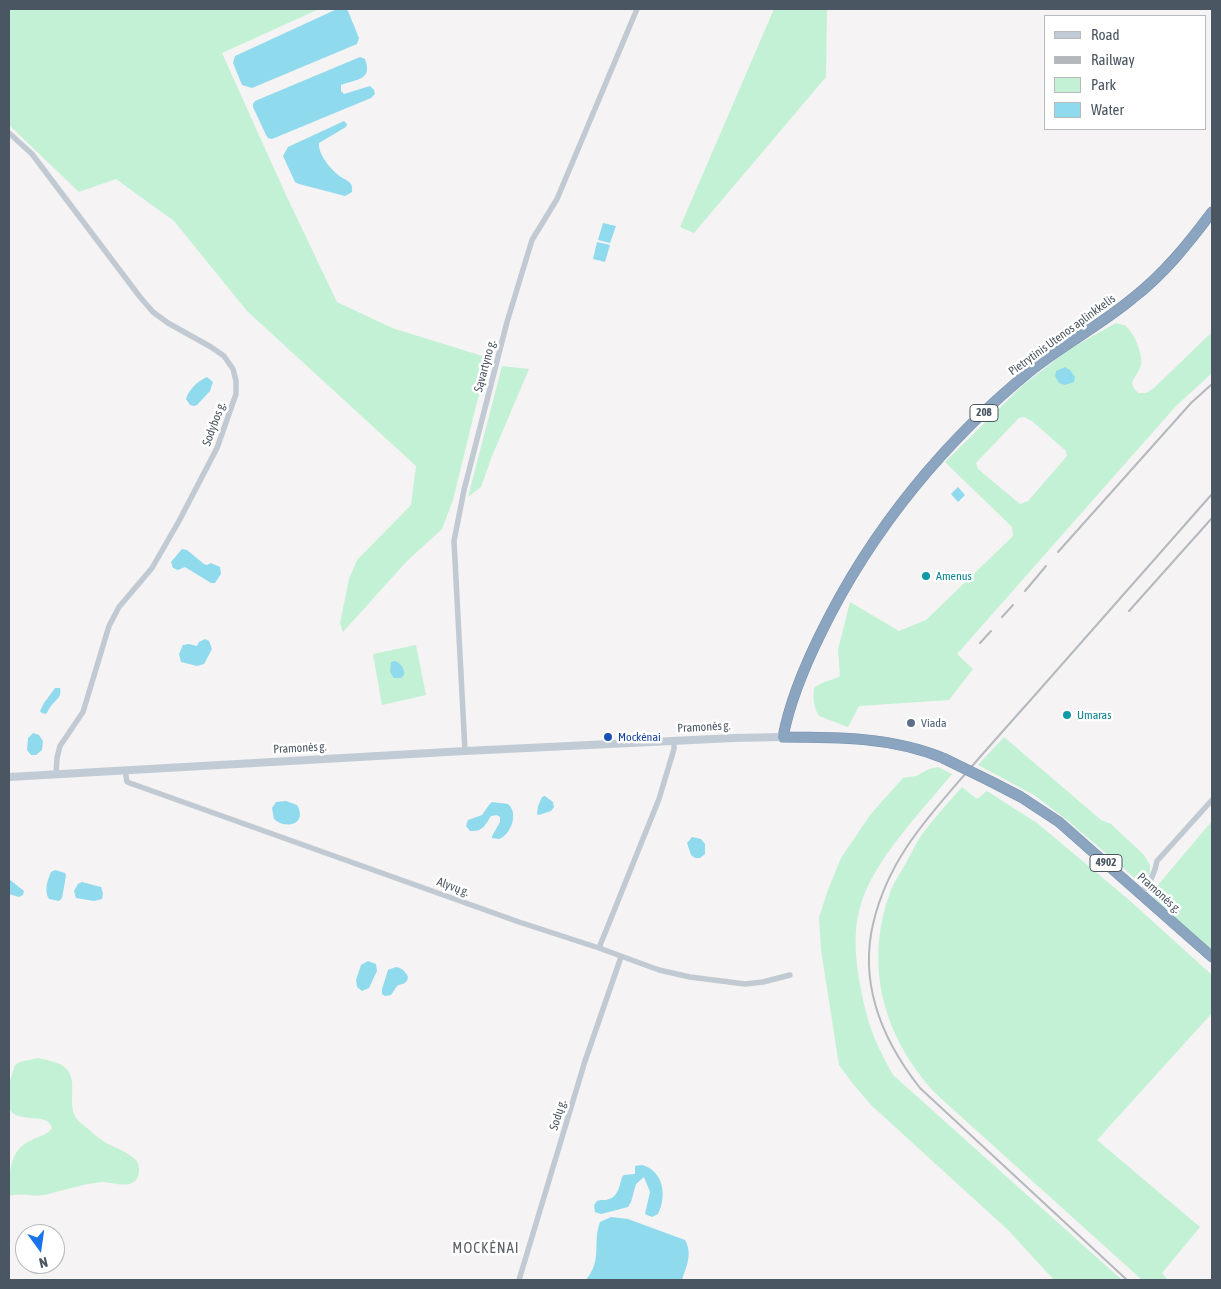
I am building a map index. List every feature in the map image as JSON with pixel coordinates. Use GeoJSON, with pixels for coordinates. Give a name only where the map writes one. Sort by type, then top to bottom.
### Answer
{"type":"FeatureCollection","features":[{"type":"Feature","properties":{"kind":"highway","name":"Pietrytinis Utenos aplinkkelis"},"geometry":{"type":"LineString","coordinates":[[783,737],[788,714],[796,692],[832,610],[875,538],[924,475],[972,424],[1006,392],[1056,352],[1115,312],[1153,281],[1178,256],[1212,212]]}},
{"type":"Feature","properties":{"kind":"highway","name":"Pramonės g."},"geometry":{"type":"LineString","coordinates":[[783,737],[836,737],[882,741],[906,746],[943,758],[992,782],[1021,797],[1059,822],[1212,957]]}},
{"type":"Feature","properties":{"kind":"main road","name":"Pramonės g."},"geometry":{"type":"LineString","coordinates":[[9,777],[465,751],[783,737]]}},
{"type":"Feature","properties":{"kind":"street","name":"Sąvartyno g."},"geometry":{"type":"LineString","coordinates":[[465,751],[454,541],[464,490],[507,322],[532,240],[557,200],[637,9]]}},
{"type":"Feature","properties":{"kind":"street","name":"Sodybos g."},"geometry":{"type":"LineString","coordinates":[[9,133],[32,154],[153,312],[168,324],[212,347],[224,356],[233,369],[236,380],[236,394],[205,473],[193,491],[179,521],[152,568],[126,597],[109,626],[83,712],[60,746],[56,774]]}},
{"type":"Feature","properties":{"kind":"street"},"geometry":{"type":"LineString","coordinates":[[599,948],[660,799],[674,749],[674,741]]}},
{"type":"Feature","properties":{"kind":"street","name":"Alyvų g."},"geometry":{"type":"LineString","coordinates":[[125,770],[128,782],[659,970],[690,977],[746,984],[790,975]]}},
{"type":"Feature","properties":{"kind":"street"},"geometry":{"type":"LineString","coordinates":[[1141,894],[1150,884],[1158,861],[1212,800]]}},
{"type":"Feature","properties":{"kind":"street","name":"Sodų g."},"geometry":{"type":"LineString","coordinates":[[519,1280],[585,1061],[621,957]]}},
{"type":"Feature","properties":{"kind":"green space"},"geometry":{"type":"Polygon","coordinates":[[[9,9],[319,9],[222,53],[337,302],[392,328],[489,358],[453,500],[442,529],[407,561],[343,632],[340,623],[349,579],[357,560],[411,505],[416,466],[247,311],[174,221],[116,179],[79,192],[9,125],[9,9]]]}},
{"type":"Feature","properties":{"kind":"green space"},"geometry":{"type":"Polygon","coordinates":[[[774,9],[827,9],[826,77],[694,233],[680,227],[774,9]]]}},
{"type":"Feature","properties":{"kind":"green space"},"geometry":{"type":"Polygon","coordinates":[[[1116,323],[1124,325],[1134,337],[1141,355],[1141,365],[1132,383],[1133,387],[1138,393],[1146,393],[1154,388],[1212,332],[1212,373],[1176,406],[957,654],[973,669],[949,700],[859,706],[848,727],[819,716],[814,702],[814,688],[840,676],[838,650],[850,602],[899,631],[926,620],[1013,536],[1012,527],[945,462],[1022,386],[1068,350],[1116,323]],[[1024,417],[1019,418],[976,463],[978,469],[1020,504],[1028,501],[1067,456],[1066,451],[1032,421],[1024,417]]]}},
{"type":"Feature","properties":{"kind":"green space"},"geometry":{"type":"Polygon","coordinates":[[[502,366],[529,369],[481,487],[468,497],[502,366]]]}},
{"type":"Feature","properties":{"kind":"green space"},"geometry":{"type":"Polygon","coordinates":[[[416,645],[426,695],[382,705],[373,654],[416,645]]]}},
{"type":"Feature","properties":{"kind":"green space"},"geometry":{"type":"Polygon","coordinates":[[[1004,737],[1101,820],[1111,824],[1144,855],[1150,865],[1150,873],[1145,880],[1137,880],[1067,820],[1034,795],[978,765],[1004,737]]]}},
{"type":"Feature","properties":{"kind":"green space"},"geometry":{"type":"Polygon","coordinates":[[[938,767],[952,774],[888,852],[877,869],[861,904],[856,930],[856,958],[868,1020],[893,1075],[1122,1280],[1054,1280],[1008,1230],[871,1105],[839,1065],[821,950],[819,917],[841,858],[870,815],[903,778],[916,776],[929,769],[938,767]]]}},
{"type":"Feature","properties":{"kind":"green space"},"geometry":{"type":"Polygon","coordinates":[[[962,787],[977,799],[987,791],[1037,823],[1128,899],[1212,975],[1212,1013],[1097,1140],[1200,1227],[1162,1273],[1168,1280],[1142,1280],[935,1093],[917,1071],[902,1048],[891,1023],[883,998],[879,972],[879,945],[883,918],[891,890],[921,836],[962,787]]]}},
{"type":"Feature","properties":{"kind":"green space"},"geometry":{"type":"Polygon","coordinates":[[[1212,821],[1212,950],[1154,899],[1152,892],[1212,821]]]}},
{"type":"Feature","properties":{"kind":"green space"},"geometry":{"type":"Polygon","coordinates":[[[38,1058],[57,1063],[69,1072],[72,1086],[73,1110],[76,1118],[103,1141],[126,1152],[136,1160],[139,1166],[139,1173],[135,1181],[125,1185],[102,1182],[87,1184],[43,1195],[18,1194],[9,1196],[10,1171],[19,1149],[24,1144],[46,1134],[52,1128],[45,1120],[26,1118],[14,1114],[9,1109],[9,1084],[15,1065],[38,1058]]]}},
{"type":"Feature","properties":{"kind":"water"},"geometry":{"type":"Polygon","coordinates":[[[337,9],[346,9],[348,11],[359,38],[357,44],[252,88],[242,85],[233,63],[235,56],[337,9]]]}},
{"type":"Feature","properties":{"kind":"water"},"geometry":{"type":"Polygon","coordinates":[[[360,57],[365,59],[367,66],[365,75],[358,80],[341,85],[341,91],[344,94],[370,86],[375,94],[371,98],[272,139],[268,138],[253,107],[255,101],[360,57]]]}},
{"type":"Feature","properties":{"kind":"water"},"geometry":{"type":"Polygon","coordinates":[[[344,121],[347,124],[346,127],[319,143],[319,147],[330,167],[339,176],[350,182],[352,192],[345,196],[295,182],[283,156],[288,147],[344,121]]]}},
{"type":"Feature","properties":{"kind":"water"},"geometry":{"type":"Polygon","coordinates":[[[603,223],[616,226],[610,243],[598,240],[603,223]]]}},
{"type":"Feature","properties":{"kind":"water"},"geometry":{"type":"Polygon","coordinates":[[[597,242],[610,245],[605,262],[593,259],[597,242]]]}},
{"type":"Feature","properties":{"kind":"water"},"geometry":{"type":"Polygon","coordinates":[[[1065,367],[1075,377],[1074,382],[1065,385],[1059,383],[1055,376],[1056,371],[1065,367]]]}},
{"type":"Feature","properties":{"kind":"water"},"geometry":{"type":"Polygon","coordinates":[[[207,377],[213,382],[210,391],[197,405],[190,405],[186,399],[189,392],[197,383],[207,377]]]}},
{"type":"Feature","properties":{"kind":"water"},"geometry":{"type":"Polygon","coordinates":[[[958,487],[965,495],[958,502],[951,494],[958,487]]]}},
{"type":"Feature","properties":{"kind":"water"},"geometry":{"type":"Polygon","coordinates":[[[182,549],[187,550],[204,564],[211,563],[220,567],[221,574],[215,583],[211,583],[185,567],[178,570],[173,568],[171,562],[182,549]]]}},
{"type":"Feature","properties":{"kind":"water"},"geometry":{"type":"Polygon","coordinates":[[[205,639],[209,641],[212,649],[204,664],[197,666],[181,662],[179,654],[183,645],[197,646],[199,642],[205,639]]]}},
{"type":"Feature","properties":{"kind":"water"},"geometry":{"type":"Polygon","coordinates":[[[395,661],[403,668],[404,675],[401,678],[394,678],[390,672],[391,662],[395,661]]]}},
{"type":"Feature","properties":{"kind":"water"},"geometry":{"type":"Polygon","coordinates":[[[55,688],[60,688],[59,696],[46,714],[42,713],[40,711],[44,703],[55,688]]]}},
{"type":"Feature","properties":{"kind":"water"},"geometry":{"type":"Polygon","coordinates":[[[33,733],[39,735],[43,741],[42,750],[36,755],[31,755],[27,750],[28,738],[33,733]]]}},
{"type":"Feature","properties":{"kind":"water"},"geometry":{"type":"Polygon","coordinates":[[[545,796],[553,802],[554,807],[551,811],[539,815],[537,814],[538,806],[542,797],[545,796]]]}},
{"type":"Feature","properties":{"kind":"water"},"geometry":{"type":"Polygon","coordinates":[[[286,801],[297,805],[300,812],[298,821],[294,823],[284,824],[274,819],[272,808],[276,802],[286,801]]]}},
{"type":"Feature","properties":{"kind":"water"},"geometry":{"type":"Polygon","coordinates":[[[492,802],[508,804],[513,813],[510,829],[499,839],[492,838],[500,822],[500,817],[497,815],[491,816],[483,827],[478,830],[470,831],[466,826],[468,820],[482,815],[492,802]]]}},
{"type":"Feature","properties":{"kind":"water"},"geometry":{"type":"Polygon","coordinates":[[[692,837],[701,839],[705,844],[705,854],[700,858],[695,858],[691,855],[687,843],[692,837]]]}},
{"type":"Feature","properties":{"kind":"water"},"geometry":{"type":"Polygon","coordinates":[[[55,870],[65,873],[66,876],[62,898],[59,901],[49,899],[47,893],[51,872],[55,870]]]}},
{"type":"Feature","properties":{"kind":"water"},"geometry":{"type":"Polygon","coordinates":[[[9,879],[24,891],[23,895],[19,897],[9,894],[9,879]]]}},
{"type":"Feature","properties":{"kind":"water"},"geometry":{"type":"Polygon","coordinates":[[[82,882],[101,887],[102,899],[94,901],[76,898],[74,891],[78,884],[82,882]]]}},
{"type":"Feature","properties":{"kind":"water"},"geometry":{"type":"Polygon","coordinates":[[[368,961],[376,964],[377,971],[369,988],[362,991],[357,987],[356,980],[361,965],[368,961]]]}},
{"type":"Feature","properties":{"kind":"water"},"geometry":{"type":"Polygon","coordinates":[[[396,967],[405,972],[408,977],[407,980],[405,983],[397,986],[391,995],[385,996],[382,994],[382,989],[388,970],[396,967]]]}},
{"type":"Feature","properties":{"kind":"water"},"geometry":{"type":"Polygon","coordinates":[[[642,1165],[655,1173],[662,1185],[662,1200],[658,1214],[652,1217],[645,1214],[650,1192],[644,1177],[636,1184],[628,1207],[601,1214],[595,1212],[594,1205],[597,1201],[608,1200],[615,1196],[622,1177],[635,1174],[635,1166],[642,1165]]]}},
{"type":"Feature","properties":{"kind":"water"},"geometry":{"type":"Polygon","coordinates":[[[611,1217],[628,1219],[685,1240],[689,1255],[682,1280],[586,1280],[596,1258],[600,1222],[611,1217]]]}},
{"type":"Feature","properties":{"kind":"railway"},"geometry":{"type":"LineString","coordinates":[[1058,552],[1191,403],[1212,384]]}},
{"type":"Feature","properties":{"kind":"railway"},"geometry":{"type":"LineString","coordinates":[[1127,1280],[920,1088],[895,1051],[877,1011],[869,969],[869,947],[879,902],[887,883],[896,864],[919,830],[979,758],[1212,494]]}},
{"type":"Feature","properties":{"kind":"railway"},"geometry":{"type":"LineString","coordinates":[[1129,611],[1212,518]]}},
{"type":"Feature","properties":{"kind":"railway"},"geometry":{"type":"LineString","coordinates":[[1025,591],[1046,566]]}},
{"type":"Feature","properties":{"kind":"railway"},"geometry":{"type":"LineString","coordinates":[[1002,617],[1013,605]]}},
{"type":"Feature","properties":{"kind":"railway"},"geometry":{"type":"LineString","coordinates":[[980,643],[991,631]]}},
{"type":"Feature","properties":{"kind":"place","name":"Amenus"},"geometry":{"type":"Point","coordinates":[926,576]}},
{"type":"Feature","properties":{"kind":"place","name":"Umaras"},"geometry":{"type":"Point","coordinates":[1067,715]}},
{"type":"Feature","properties":{"kind":"place","name":"Viada"},"geometry":{"type":"Point","coordinates":[911,723]}},
{"type":"Feature","properties":{"kind":"place","name":"Mockėnai"},"geometry":{"type":"Point","coordinates":[608,737]}},
{"type":"Feature","properties":{"kind":"district","name":"MOCKĖNAI"},"geometry":{"type":"Point","coordinates":[486,1248]}}]}
